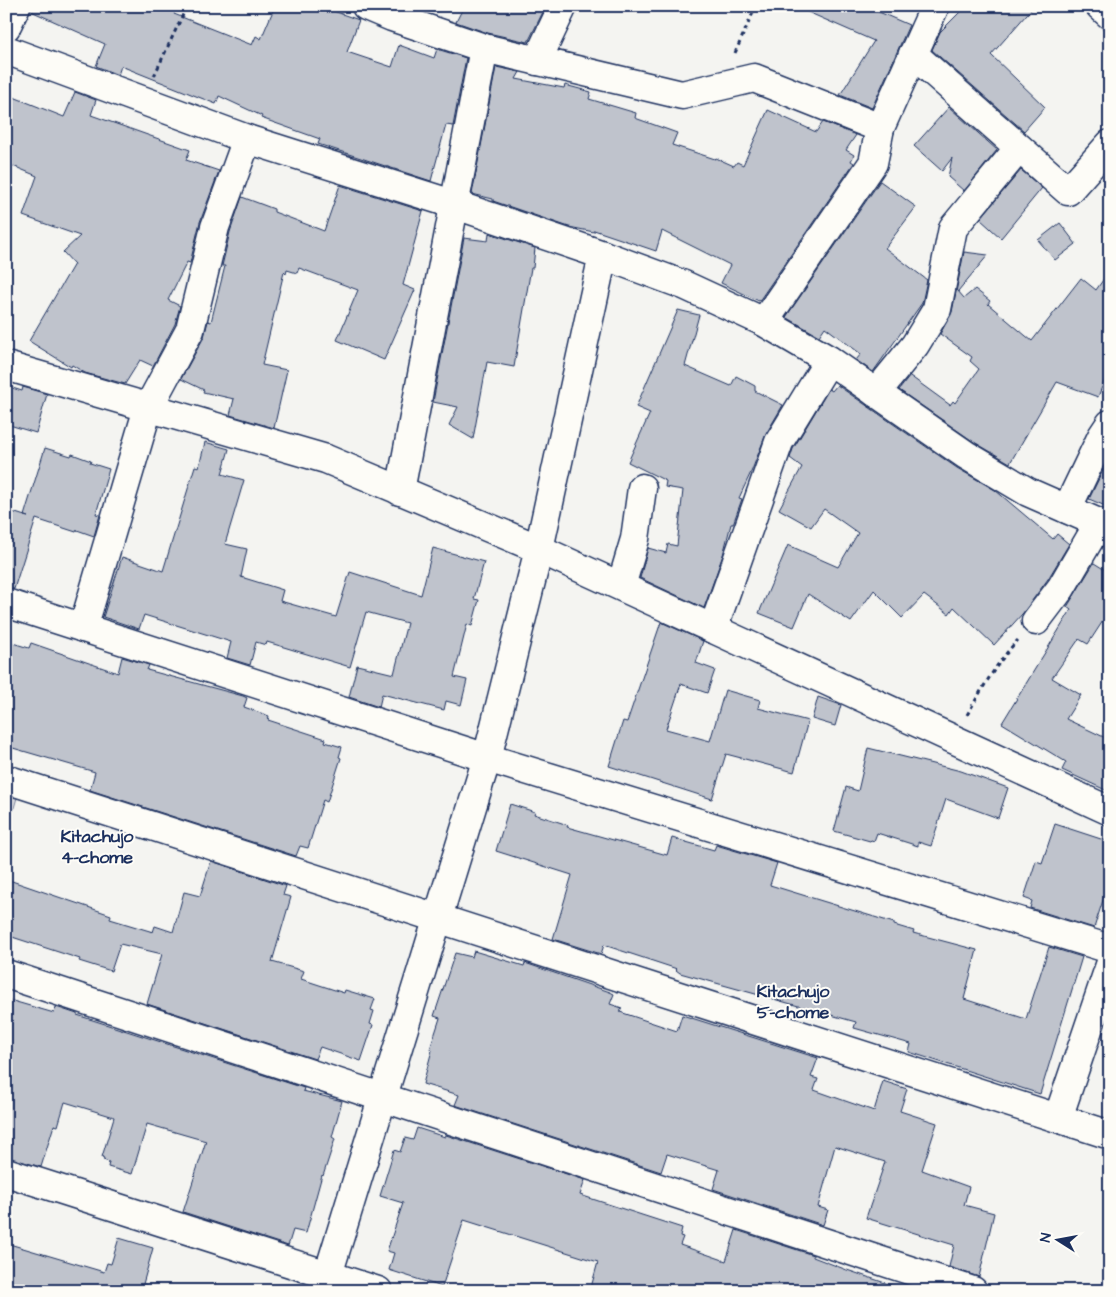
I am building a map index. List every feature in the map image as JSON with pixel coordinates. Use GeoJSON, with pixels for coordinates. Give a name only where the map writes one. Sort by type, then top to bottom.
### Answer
{"type":"FeatureCollection","features":[{"type":"Feature","properties":{"kind":"street"},"geometry":{"type":"LineString","coordinates":[[6,27],[16,6]]}},
{"type":"Feature","properties":{"kind":"street"},"geometry":{"type":"LineString","coordinates":[[366,6],[392,17],[484,48],[682,94],[754,78],[880,128]]}},
{"type":"Feature","properties":{"kind":"street"},"geometry":{"type":"LineString","coordinates":[[537,61],[563,6]]}},
{"type":"Feature","properties":{"kind":"street"},"geometry":{"type":"LineString","coordinates":[[764,322],[873,164],[880,128],[935,6]]}},
{"type":"Feature","properties":{"kind":"street"},"geometry":{"type":"LineString","coordinates":[[1100,6],[1110,15]]}},
{"type":"Feature","properties":{"kind":"street"},"geometry":{"type":"LineString","coordinates":[[400,491],[456,204],[484,48]]}},
{"type":"Feature","properties":{"kind":"street"},"geometry":{"type":"LineString","coordinates":[[6,50],[247,139],[456,204],[603,255],[684,285],[764,322],[829,360],[966,455],[1020,488],[1104,525],[1036,621]]}},
{"type":"Feature","properties":{"kind":"street"},"geometry":{"type":"LineString","coordinates":[[913,54],[1068,192],[1110,144]]}},
{"type":"Feature","properties":{"kind":"street"},"geometry":{"type":"LineString","coordinates":[[83,628],[148,408],[190,330],[214,227],[247,139]]}},
{"type":"Feature","properties":{"kind":"street"},"geometry":{"type":"LineString","coordinates":[[876,393],[915,345],[937,309],[953,228],[1019,148]]}},
{"type":"Feature","properties":{"kind":"street"},"geometry":{"type":"LineString","coordinates":[[326,1283],[487,758],[539,549],[603,255]]}},
{"type":"Feature","properties":{"kind":"street"},"geometry":{"type":"LineString","coordinates":[[713,629],[779,442],[829,360]]}},
{"type":"Feature","properties":{"kind":"street"},"geometry":{"type":"LineString","coordinates":[[6,366],[326,460],[539,549],[1110,811]]}},
{"type":"Feature","properties":{"kind":"street"},"geometry":{"type":"LineString","coordinates":[[1067,509],[1102,436],[1110,424]]}},
{"type":"Feature","properties":{"kind":"street"},"geometry":{"type":"LineString","coordinates":[[621,586],[635,538],[642,488]]}},
{"type":"Feature","properties":{"kind":"street"},"geometry":{"type":"LineString","coordinates":[[6,604],[487,758],[1110,949]]}},
{"type":"Feature","properties":{"kind":"street"},"geometry":{"type":"LineString","coordinates":[[6,778],[1110,1135]]}},
{"type":"Feature","properties":{"kind":"street"},"geometry":{"type":"LineString","coordinates":[[1058,1118],[1110,965]]}},
{"type":"Feature","properties":{"kind":"street"},"geometry":{"type":"LineString","coordinates":[[6,974],[970,1290]]}},
{"type":"Feature","properties":{"kind":"street"},"geometry":{"type":"LineString","coordinates":[[6,1172],[326,1283],[378,1291]]}},
{"type":"Feature","properties":{"kind":"path"},"geometry":{"type":"LineString","coordinates":[[143,100],[187,6]]}},
{"type":"Feature","properties":{"kind":"path"},"geometry":{"type":"LineString","coordinates":[[720,86],[756,6]]}},
{"type":"Feature","properties":{"kind":"path"},"geometry":{"type":"LineString","coordinates":[[954,740],[986,682],[1001,660],[1036,621]]}},
{"type":"Feature","properties":{"kind":"shaded area"},"geometry":{"type":"Polygon","coordinates":[[[6,785],[20,788],[6,834],[6,785]]]}},
{"type":"Feature","properties":{"kind":"building"},"geometry":{"type":"Polygon","coordinates":[[[31,6],[177,6],[174,14],[252,45],[256,36],[261,39],[275,6],[319,6],[359,20],[347,52],[392,67],[399,45],[434,58],[437,49],[466,58],[453,126],[446,125],[431,181],[318,144],[320,139],[261,118],[262,116],[219,96],[216,104],[121,66],[118,75],[96,66],[105,44],[31,11],[31,6]]]}},
{"type":"Feature","properties":{"kind":"building"},"geometry":{"type":"Polygon","coordinates":[[[464,6],[546,6],[528,42],[488,33],[456,22],[464,6]]]}},
{"type":"Feature","properties":{"kind":"building"},"geometry":{"type":"Polygon","coordinates":[[[794,6],[865,6],[909,25],[872,108],[840,95],[874,41],[794,6]]]}},
{"type":"Feature","properties":{"kind":"building"},"geometry":{"type":"Polygon","coordinates":[[[966,6],[1034,6],[991,55],[1045,107],[1024,131],[932,50],[940,32],[966,6]]]}},
{"type":"Feature","properties":{"kind":"building"},"geometry":{"type":"Polygon","coordinates":[[[496,67],[520,72],[516,79],[564,88],[565,85],[591,92],[589,99],[636,113],[635,118],[677,133],[672,145],[716,158],[734,166],[737,162],[743,165],[768,110],[816,132],[823,122],[856,135],[846,150],[854,155],[851,161],[854,163],[759,301],[721,283],[730,265],[662,231],[656,251],[594,230],[594,232],[569,227],[493,201],[493,199],[472,194],[496,67]]]}},
{"type":"Feature","properties":{"kind":"building"},"geometry":{"type":"Polygon","coordinates":[[[75,92],[96,100],[91,115],[190,150],[186,160],[219,171],[200,222],[190,263],[187,262],[168,300],[180,306],[175,324],[153,366],[140,360],[125,384],[85,373],[72,365],[71,367],[29,341],[74,264],[63,252],[80,236],[23,216],[37,176],[6,163],[6,94],[64,117],[75,92]]]}},
{"type":"Feature","properties":{"kind":"building"},"geometry":{"type":"Polygon","coordinates":[[[949,107],[997,150],[964,191],[948,177],[952,158],[942,171],[914,146],[949,107]]]}},
{"type":"Feature","properties":{"kind":"building"},"geometry":{"type":"Polygon","coordinates":[[[1021,170],[1042,188],[1001,238],[980,219],[1021,170]]]}},
{"type":"Feature","properties":{"kind":"building"},"geometry":{"type":"Polygon","coordinates":[[[880,181],[916,207],[885,248],[927,280],[922,303],[873,372],[856,360],[861,354],[825,327],[819,336],[786,317],[880,181]]]}},
{"type":"Feature","properties":{"kind":"building"},"geometry":{"type":"Polygon","coordinates":[[[340,185],[423,211],[403,285],[415,290],[384,360],[337,340],[358,290],[299,268],[297,273],[287,270],[286,274],[284,272],[262,365],[287,370],[274,428],[230,415],[234,399],[203,392],[204,390],[181,379],[204,337],[208,321],[211,322],[225,266],[222,266],[230,232],[242,197],[274,209],[274,212],[324,231],[340,185]]]}},
{"type":"Feature","properties":{"kind":"building"},"geometry":{"type":"Polygon","coordinates":[[[1060,223],[1076,244],[1055,260],[1038,240],[1060,223]]]}},
{"type":"Feature","properties":{"kind":"building"},"geometry":{"type":"Polygon","coordinates":[[[489,233],[535,248],[533,268],[531,268],[514,367],[487,362],[473,439],[449,425],[458,407],[433,402],[464,238],[488,241],[489,233]]]}},
{"type":"Feature","properties":{"kind":"building"},"geometry":{"type":"Polygon","coordinates":[[[964,252],[988,255],[958,291],[964,298],[975,289],[990,301],[988,304],[1032,341],[1081,278],[1096,290],[1110,270],[1110,366],[1098,397],[1057,382],[1010,463],[974,442],[899,390],[910,376],[950,405],[953,401],[955,403],[979,369],[970,361],[972,357],[940,334],[952,312],[964,252]]]}},
{"type":"Feature","properties":{"kind":"building"},"geometry":{"type":"Polygon","coordinates":[[[678,310],[699,315],[685,366],[731,386],[736,376],[755,386],[755,391],[783,405],[766,434],[739,498],[742,499],[733,524],[731,524],[723,555],[704,608],[640,578],[648,548],[666,553],[668,544],[677,546],[683,490],[665,487],[666,481],[628,462],[650,413],[636,407],[678,310]]]}},
{"type":"Feature","properties":{"kind":"building"},"geometry":{"type":"Polygon","coordinates":[[[837,385],[957,468],[995,490],[1053,539],[1057,534],[1069,544],[1048,579],[1023,613],[994,645],[954,607],[949,614],[924,595],[902,618],[874,590],[851,622],[808,594],[794,627],[759,613],[788,545],[838,567],[858,533],[824,509],[811,527],[779,509],[802,467],[790,458],[793,449],[829,389],[832,391],[837,385]]]}},
{"type":"Feature","properties":{"kind":"building"},"geometry":{"type":"Polygon","coordinates":[[[6,386],[22,391],[23,387],[47,394],[36,433],[6,424],[6,386]]]}},
{"type":"Feature","properties":{"kind":"building"},"geometry":{"type":"Polygon","coordinates":[[[205,442],[229,449],[222,474],[244,480],[225,544],[247,549],[241,577],[283,590],[280,601],[336,617],[350,572],[421,595],[433,548],[484,562],[474,599],[479,600],[472,626],[467,624],[454,677],[467,680],[461,705],[446,701],[444,710],[382,694],[379,707],[349,697],[357,665],[394,674],[407,623],[366,612],[350,667],[267,642],[266,645],[256,642],[250,665],[227,658],[231,642],[144,615],[139,629],[103,617],[122,557],[163,571],[195,466],[199,467],[205,442]]]}},
{"type":"Feature","properties":{"kind":"building"},"geometry":{"type":"Polygon","coordinates":[[[45,448],[71,456],[72,454],[91,461],[90,463],[109,469],[96,514],[100,515],[94,536],[36,519],[14,589],[6,588],[6,510],[24,516],[45,448]]]}},
{"type":"Feature","properties":{"kind":"building"},"geometry":{"type":"Polygon","coordinates":[[[1110,456],[1110,508],[1089,499],[1110,456]]]}},
{"type":"Feature","properties":{"kind":"building"},"geometry":{"type":"Polygon","coordinates":[[[1094,563],[1110,573],[1110,610],[1088,644],[1079,639],[1052,678],[1081,695],[1066,719],[1110,740],[1110,792],[1062,770],[1066,762],[1002,723],[1071,610],[1067,607],[1094,563]]]}},
{"type":"Feature","properties":{"kind":"building"},"geometry":{"type":"Polygon","coordinates":[[[661,622],[703,641],[696,663],[715,670],[707,693],[681,684],[666,729],[710,741],[725,690],[760,700],[758,708],[808,721],[794,772],[726,754],[712,799],[609,766],[623,721],[627,722],[661,622]]]}},
{"type":"Feature","properties":{"kind":"building"},"geometry":{"type":"Polygon","coordinates":[[[6,641],[29,648],[31,643],[118,673],[122,657],[149,665],[147,670],[243,696],[247,698],[244,707],[269,716],[268,720],[326,739],[325,742],[342,747],[339,757],[341,758],[327,802],[323,800],[308,848],[300,846],[296,856],[90,790],[95,772],[6,746],[6,641]]]}},
{"type":"Feature","properties":{"kind":"building"},"geometry":{"type":"Polygon","coordinates":[[[818,697],[841,705],[835,726],[812,719],[818,697]]]}},
{"type":"Feature","properties":{"kind":"building"},"geometry":{"type":"Polygon","coordinates":[[[868,748],[961,771],[1008,788],[998,818],[946,799],[931,846],[918,842],[918,846],[877,833],[874,841],[870,841],[834,831],[846,787],[858,791],[868,748]]]}},
{"type":"Feature","properties":{"kind":"building"},"geometry":{"type":"Polygon","coordinates":[[[510,804],[568,825],[567,827],[667,855],[672,838],[714,850],[716,845],[777,863],[770,885],[894,923],[894,925],[914,931],[913,933],[977,950],[964,999],[1026,1019],[1049,947],[1082,957],[1040,1094],[909,1052],[911,1044],[854,1028],[856,1022],[680,973],[677,969],[604,945],[601,954],[553,939],[572,875],[496,851],[510,804]]]}},
{"type":"Feature","properties":{"kind":"building"},"geometry":{"type":"Polygon","coordinates":[[[1055,824],[1110,842],[1110,892],[1106,891],[1094,928],[1030,908],[1032,901],[1024,898],[1036,861],[1042,863],[1055,824]]]}},
{"type":"Feature","properties":{"kind":"building"},"geometry":{"type":"Polygon","coordinates":[[[211,861],[286,886],[283,895],[291,897],[272,962],[304,971],[301,979],[344,993],[345,990],[375,999],[371,1010],[374,1011],[370,1024],[373,1025],[361,1061],[320,1047],[315,1059],[147,1004],[162,954],[120,944],[111,971],[6,935],[6,879],[111,915],[110,919],[153,932],[155,926],[173,932],[184,892],[200,896],[211,861]]]}},
{"type":"Feature","properties":{"kind":"building"},"geometry":{"type":"Polygon","coordinates":[[[474,951],[524,966],[525,963],[610,992],[614,994],[610,1004],[622,1008],[620,1012],[677,1031],[682,1015],[818,1058],[811,1077],[818,1079],[814,1090],[874,1111],[883,1081],[907,1089],[900,1111],[937,1123],[922,1170],[969,1187],[964,1205],[994,1213],[979,1277],[949,1267],[954,1245],[866,1218],[885,1162],[835,1146],[818,1207],[828,1210],[823,1225],[713,1189],[719,1170],[667,1154],[661,1172],[455,1105],[459,1095],[423,1084],[432,1050],[430,1049],[440,1018],[434,1016],[455,953],[472,957],[474,951]]]}},
{"type":"Feature","properties":{"kind":"building"},"geometry":{"type":"Polygon","coordinates":[[[6,999],[54,1013],[56,1007],[304,1088],[303,1091],[342,1101],[332,1137],[335,1139],[322,1175],[306,1233],[293,1230],[288,1246],[183,1212],[206,1141],[147,1124],[132,1174],[108,1167],[109,1162],[103,1160],[104,1158],[102,1157],[114,1117],[65,1102],[58,1126],[54,1125],[41,1167],[6,1157],[6,999]]]}},
{"type":"Feature","properties":{"kind":"building"},"geometry":{"type":"Polygon","coordinates":[[[417,1128],[445,1137],[446,1135],[585,1180],[580,1195],[682,1228],[680,1236],[683,1237],[680,1245],[726,1261],[736,1230],[813,1255],[813,1257],[847,1270],[897,1287],[896,1291],[590,1291],[598,1262],[464,1220],[442,1287],[389,1270],[394,1253],[387,1251],[403,1203],[380,1196],[394,1150],[400,1152],[405,1138],[413,1140],[417,1128]]]}},
{"type":"Feature","properties":{"kind":"building"},"geometry":{"type":"Polygon","coordinates":[[[119,1238],[153,1248],[143,1284],[147,1285],[146,1291],[6,1291],[6,1243],[104,1272],[107,1263],[111,1264],[119,1238]]]}},
{"type":"Feature","properties":{"kind":"district","name":"Kitachujo 4-chome"},"geometry":{"type":"Point","coordinates":[97,846]}},
{"type":"Feature","properties":{"kind":"district","name":"Kitachujo 5-chome"},"geometry":{"type":"Point","coordinates":[793,1001]}}]}
